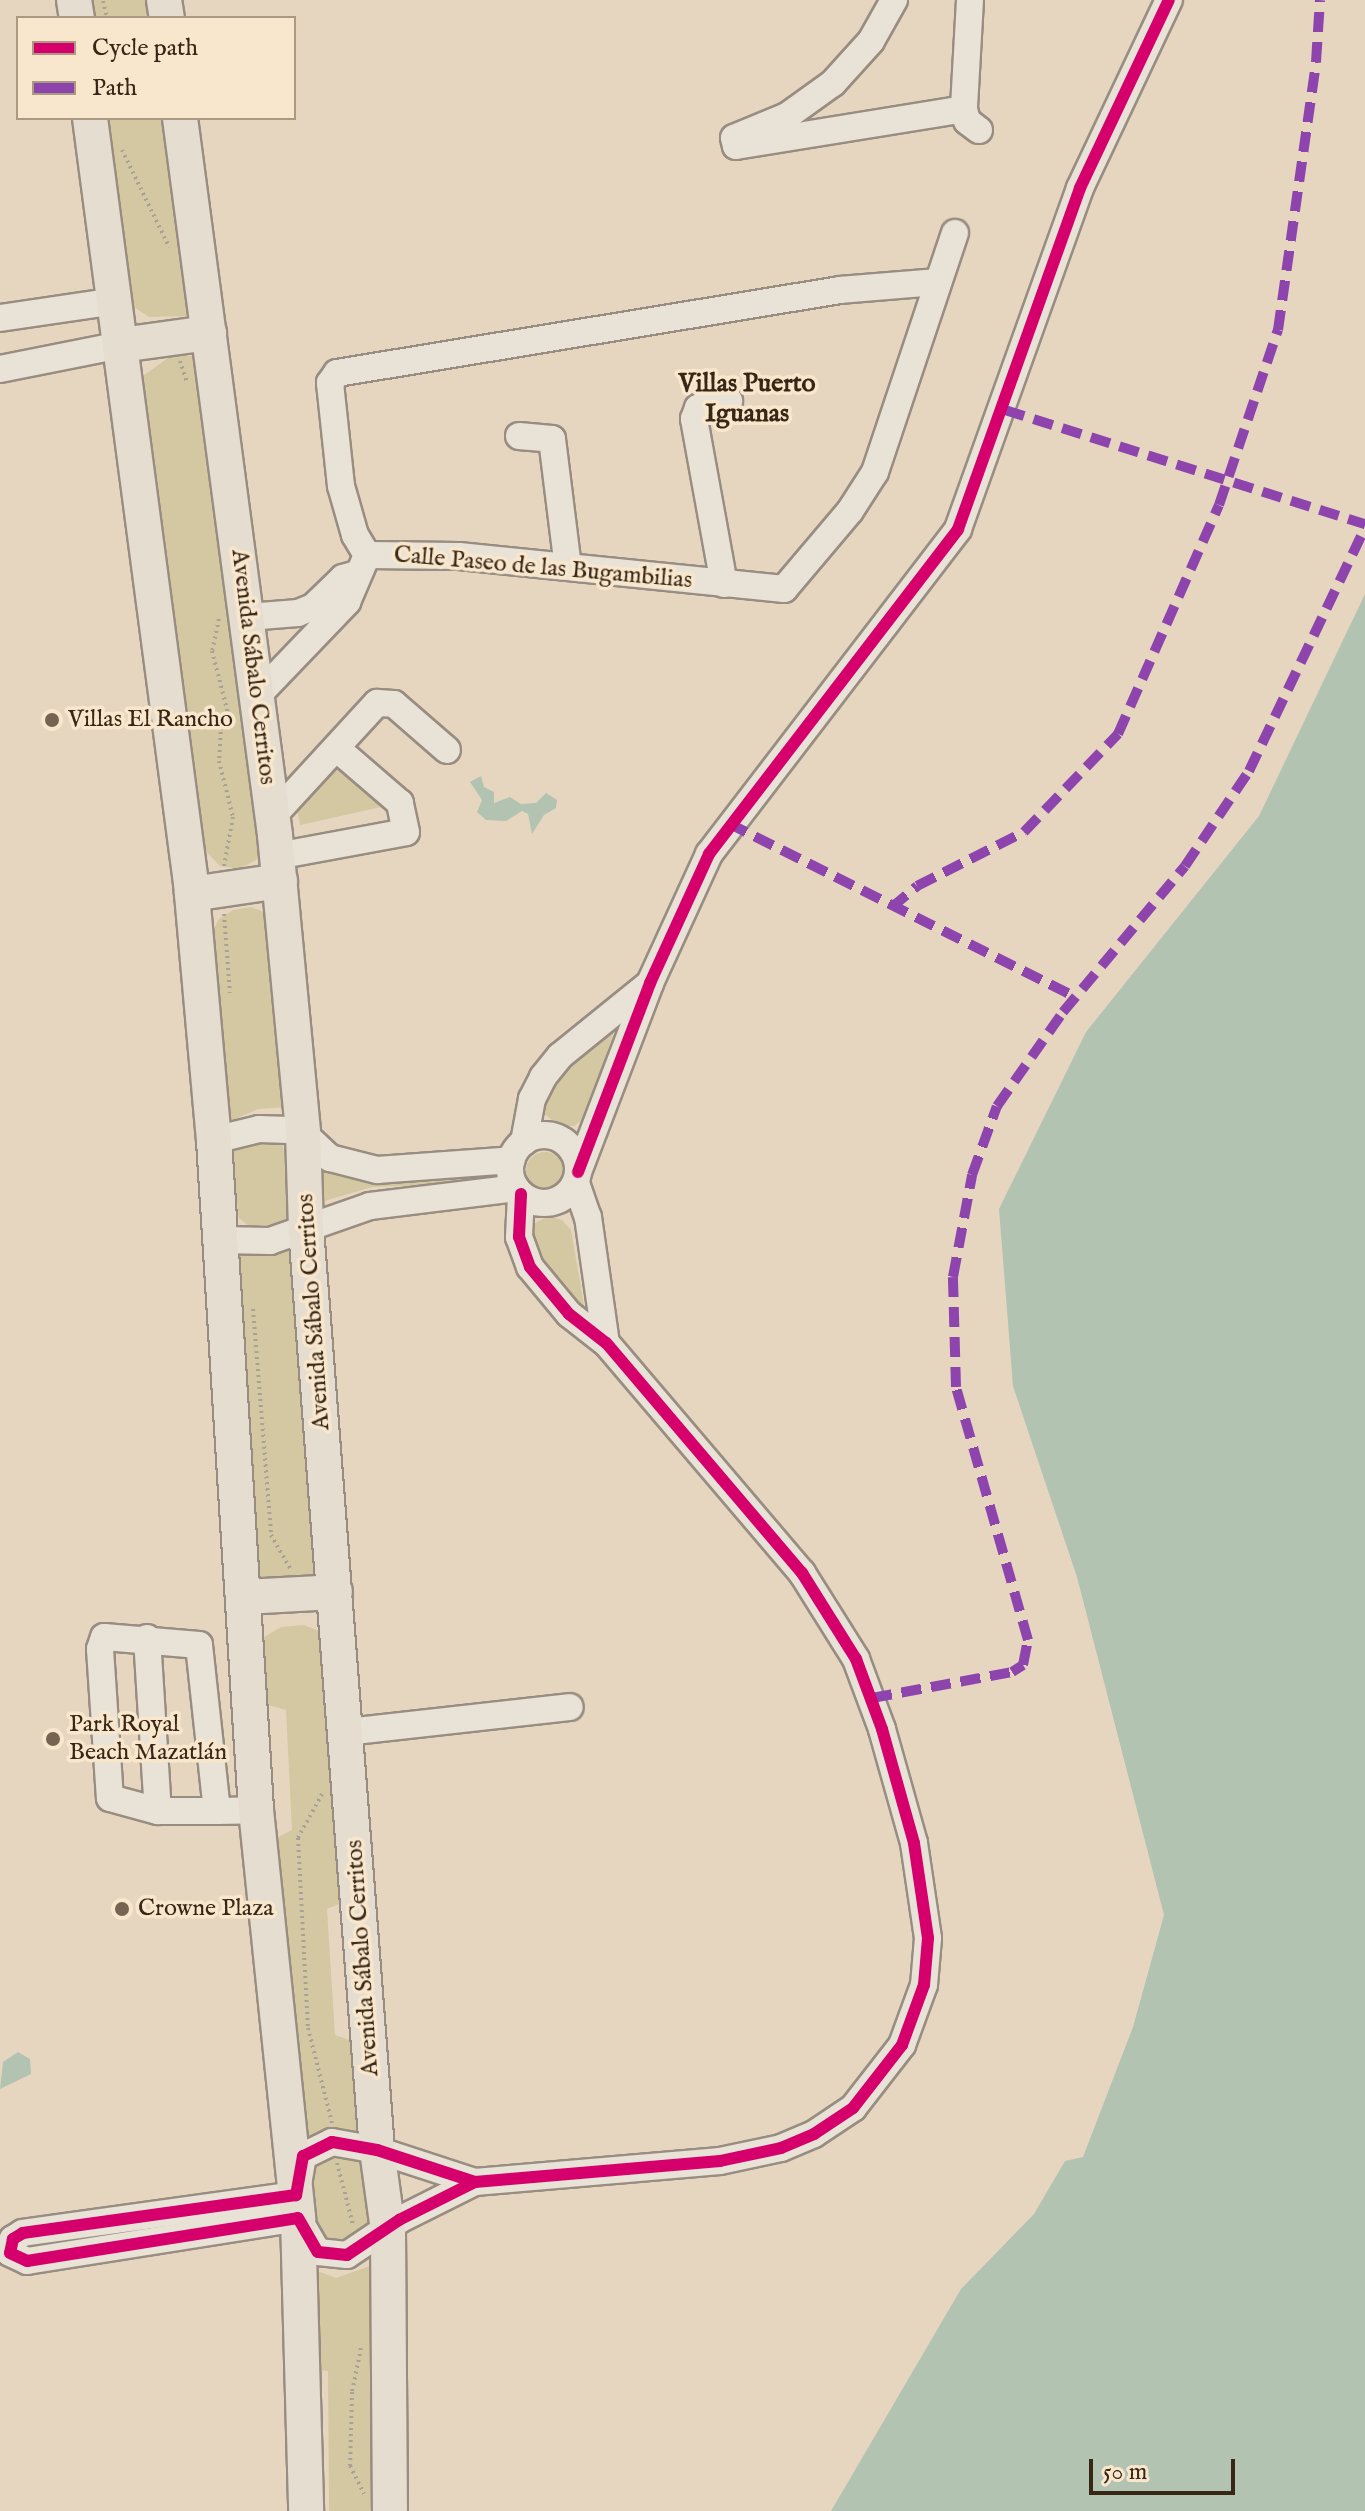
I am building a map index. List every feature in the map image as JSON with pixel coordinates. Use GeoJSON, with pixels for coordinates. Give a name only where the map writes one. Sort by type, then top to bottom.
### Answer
{"type":"FeatureCollection","features":[{"type":"Feature","properties":{"kind":"main road"},"geometry":{"type":"LineString","coordinates":[[90,120],[121,345],[208,892],[214,1140],[256,1810],[297,2206],[306,2511]]}},
{"type":"Feature","properties":{"kind":"main road","name":"Avenida Sábalo Cerritos"},"geometry":{"type":"LineString","coordinates":[[180,120],[192,335],[236,612],[256,697],[273,816],[303,1133],[306,1229],[377,2150],[388,2230],[380,2510]]}},
{"type":"Feature","properties":{"kind":"main road"},"geometry":{"type":"LineString","coordinates":[[121,345],[192,335]]}},
{"type":"Feature","properties":{"kind":"main road"},"geometry":{"type":"LineString","coordinates":[[208,892],[279,868]]}},
{"type":"Feature","properties":{"kind":"main road"},"geometry":{"type":"LineString","coordinates":[[243,1597],[335,1592]]}},
{"type":"Feature","properties":{"kind":"street"},"geometry":{"type":"LineString","coordinates":[[894,0],[871,41],[833,83],[787,116],[734,138],[736,146],[964,109]]}},
{"type":"Feature","properties":{"kind":"street"},"geometry":{"type":"LineString","coordinates":[[970,0],[964,109],[967,121],[979,130]]}},
{"type":"Feature","properties":{"kind":"street"},"geometry":{"type":"LineString","coordinates":[[221,1240],[270,1241],[370,1206],[518,1191],[550,1202],[577,1177],[650,983],[728,823],[863,657],[958,529],[1080,188],[1169,0]]}},
{"type":"Feature","properties":{"kind":"street","name":"Calle Paseo de las Bugambilias"},"geometry":{"type":"LineString","coordinates":[[362,565],[459,556],[784,589],[850,511],[875,472],[955,233]]}},
{"type":"Feature","properties":{"kind":"street","name":"Calle Paseo de las Bugambilias"},"geometry":{"type":"LineString","coordinates":[[256,697],[320,617],[356,590],[362,565],[341,486],[330,383],[337,373],[840,290],[938,282]]}},
{"type":"Feature","properties":{"kind":"street"},"geometry":{"type":"LineString","coordinates":[[0,318],[115,301]]}},
{"type":"Feature","properties":{"kind":"street"},"geometry":{"type":"LineString","coordinates":[[0,369],[121,345]]}},
{"type":"Feature","properties":{"kind":"street"},"geometry":{"type":"LineString","coordinates":[[724,584],[694,419],[698,408],[729,401]]}},
{"type":"Feature","properties":{"kind":"street"},"geometry":{"type":"LineString","coordinates":[[519,436],[552,439],[568,567]]}},
{"type":"Feature","properties":{"kind":"street"},"geometry":{"type":"LineString","coordinates":[[236,612],[320,617]]}},
{"type":"Feature","properties":{"kind":"street"},"geometry":{"type":"LineString","coordinates":[[273,816],[377,703],[387,701],[447,750]]}},
{"type":"Feature","properties":{"kind":"street"},"geometry":{"type":"LineString","coordinates":[[279,868],[406,832],[400,803],[336,748]]}},
{"type":"Feature","properties":{"kind":"street"},"geometry":{"type":"LineString","coordinates":[[475,2182],[388,2230],[359,2250],[332,2257],[318,2252],[297,2206],[303,2156],[332,2142],[377,2150],[475,2182],[720,2161],[802,2140],[853,2108],[889,2066],[912,2022],[927,1966],[928,1938],[914,1843],[856,1659],[802,1573],[606,1343],[569,1314],[530,1267],[519,1237],[518,1151],[532,1099],[543,1077],[560,1056],[650,983]]}},
{"type":"Feature","properties":{"kind":"street"},"geometry":{"type":"LineString","coordinates":[[214,1140],[259,1129],[303,1133],[330,1158],[377,1170],[518,1151],[556,1137],[573,1150],[588,1217],[606,1343]]}},
{"type":"Feature","properties":{"kind":"street"},"geometry":{"type":"LineString","coordinates":[[217,1811],[202,1649],[195,1642],[104,1637],[101,1643],[107,1790],[117,1802],[158,1811],[217,1811],[256,1810]]}},
{"type":"Feature","properties":{"kind":"street"},"geometry":{"type":"LineString","coordinates":[[147,1638],[158,1811]]}},
{"type":"Feature","properties":{"kind":"street"},"geometry":{"type":"LineString","coordinates":[[347,1732],[570,1707]]}},
{"type":"Feature","properties":{"kind":"street"},"geometry":{"type":"LineString","coordinates":[[297,2206],[27,2261],[12,2257],[9,2248],[23,2233],[297,2206]]}},
{"type":"Feature","properties":{"kind":"path"},"geometry":{"type":"LineString","coordinates":[[118,141],[174,255]]}},
{"type":"Feature","properties":{"kind":"path"},"geometry":{"type":"LineString","coordinates":[[190,391],[192,335]]}},
{"type":"Feature","properties":{"kind":"path"},"geometry":{"type":"LineString","coordinates":[[231,1008],[208,892],[233,817],[223,783],[220,737],[228,706],[212,640],[236,612]]}},
{"type":"Feature","properties":{"kind":"path"},"geometry":{"type":"LineString","coordinates":[[253,1305],[271,1535],[301,1595]]}},
{"type":"Feature","properties":{"kind":"path"},"geometry":{"type":"LineString","coordinates":[[325,1786],[298,1838],[308,2028],[359,2250]]}},
{"type":"Feature","properties":{"kind":"path"},"geometry":{"type":"LineString","coordinates":[[362,2344],[352,2392],[350,2466],[380,2510]]}},
{"type":"Feature","properties":{"kind":"shaded area"},"geometry":{"type":"Polygon","coordinates":[[[94,0],[161,0],[161,16],[94,16],[94,0]]]}},
{"type":"Feature","properties":{"kind":"shaded area"},"geometry":{"type":"Polygon","coordinates":[[[109,120],[176,120],[190,316],[149,317],[134,307],[109,120]]]}},
{"type":"Feature","properties":{"kind":"shaded area"},"geometry":{"type":"Polygon","coordinates":[[[172,355],[194,356],[205,369],[269,853],[239,869],[220,866],[201,846],[143,376],[172,355]]]}},
{"type":"Feature","properties":{"kind":"shaded area"},"geometry":{"type":"Polygon","coordinates":[[[1365,594],[1365,2511],[831,2511],[961,2289],[1034,2214],[1065,2161],[1083,2157],[1133,2027],[1164,1915],[1077,1577],[1013,1386],[999,1209],[1086,1032],[1259,816],[1365,594]]]}},
{"type":"Feature","properties":{"kind":"shaded area"},"geometry":{"type":"Polygon","coordinates":[[[340,765],[390,805],[300,825],[297,808],[340,765]]]}},
{"type":"Feature","properties":{"kind":"shaded area"},"geometry":{"type":"Polygon","coordinates":[[[481,776],[484,787],[494,792],[494,803],[510,797],[521,804],[536,803],[546,793],[557,800],[556,808],[544,815],[532,834],[528,814],[522,811],[506,821],[486,820],[477,812],[482,800],[470,782],[481,776]]]}},
{"type":"Feature","properties":{"kind":"shaded area"},"geometry":{"type":"Polygon","coordinates":[[[251,907],[267,913],[290,1107],[258,1109],[233,1120],[222,1115],[208,939],[219,919],[233,910],[251,907]]]}},
{"type":"Feature","properties":{"kind":"shaded area"},"geometry":{"type":"Polygon","coordinates":[[[619,1016],[585,1118],[574,1126],[560,1126],[543,1113],[543,1091],[619,1016]]]}},
{"type":"Feature","properties":{"kind":"shaded area"},"geometry":{"type":"Polygon","coordinates":[[[282,1137],[291,1213],[282,1223],[250,1227],[239,1218],[230,1144],[282,1137]]]}},
{"type":"Feature","properties":{"kind":"shaded area"},"geometry":{"type":"Polygon","coordinates":[[[545,1152],[558,1158],[564,1171],[558,1184],[545,1190],[532,1184],[526,1171],[532,1158],[545,1152]]]}},
{"type":"Feature","properties":{"kind":"shaded area"},"geometry":{"type":"Polygon","coordinates":[[[318,1166],[491,1174],[490,1183],[372,1187],[321,1202],[318,1166]]]}},
{"type":"Feature","properties":{"kind":"shaded area"},"geometry":{"type":"Polygon","coordinates":[[[549,1216],[562,1220],[571,1230],[586,1317],[554,1285],[529,1237],[535,1223],[549,1216]]]}},
{"type":"Feature","properties":{"kind":"shaded area"},"geometry":{"type":"Polygon","coordinates":[[[286,1246],[298,1252],[324,1562],[316,1581],[263,1582],[255,1572],[232,1255],[242,1249],[286,1246]]]}},
{"type":"Feature","properties":{"kind":"shaded area"},"geometry":{"type":"Polygon","coordinates":[[[304,1625],[324,1633],[347,1901],[327,1909],[335,2035],[358,2043],[362,2131],[358,2138],[324,2132],[300,2141],[272,1840],[292,1830],[286,1710],[265,1704],[261,1651],[264,1637],[281,1627],[304,1625]]]}},
{"type":"Feature","properties":{"kind":"shaded area"},"geometry":{"type":"Polygon","coordinates":[[[18,2052],[30,2059],[31,2074],[0,2089],[3,2062],[18,2052]]]}},
{"type":"Feature","properties":{"kind":"shaded area"},"geometry":{"type":"Polygon","coordinates":[[[319,2154],[355,2155],[363,2163],[372,2225],[342,2252],[312,2232],[307,2168],[319,2154]]]}},
{"type":"Feature","properties":{"kind":"shaded area"},"geometry":{"type":"Polygon","coordinates":[[[304,2266],[336,2278],[370,2266],[381,2413],[381,2511],[329,2511],[328,2371],[309,2369],[304,2266]]]}},
{"type":"Feature","properties":{"kind":"marked path"},"geometry":{"type":"LineString","coordinates":[[891,908],[917,886],[1024,832],[1118,734],[1219,505],[1278,330],[1316,62],[1320,0]]}},
{"type":"Feature","properties":{"kind":"marked path"},"geometry":{"type":"LineString","coordinates":[[1005,410],[1365,524]]}},
{"type":"Feature","properties":{"kind":"marked path"},"geometry":{"type":"LineString","coordinates":[[872,1698],[1012,1672],[1023,1665],[1028,1640],[956,1387],[953,1277],[972,1175],[997,1106],[1063,1012],[1185,866],[1249,771],[1365,528]]}},
{"type":"Feature","properties":{"kind":"marked path"},"geometry":{"type":"LineString","coordinates":[[728,823],[1075,997]]}},
{"type":"Feature","properties":{"kind":"cycle path"},"geometry":{"type":"LineString","coordinates":[[578,1172],[650,983],[709,854],[958,529],[1080,188],[1169,0]]}},
{"type":"Feature","properties":{"kind":"cycle path"},"geometry":{"type":"LineString","coordinates":[[475,2182],[377,2150],[332,2142],[303,2156],[296,2195],[23,2233],[13,2239],[10,2253],[27,2261],[298,2218],[318,2252],[347,2255],[399,2220],[475,2182],[720,2161],[781,2148],[814,2134],[853,2108],[902,2045],[924,1985],[928,1938],[914,1843],[882,1729],[856,1659],[802,1573],[606,1343],[569,1314],[530,1267],[519,1237],[521,1194]]}},
{"type":"Feature","properties":{"kind":"place","name":"Villas El Rancho"},"geometry":{"type":"Point","coordinates":[52,720]}},
{"type":"Feature","properties":{"kind":"place","name":"Park Royal Beach Mazatlán"},"geometry":{"type":"Point","coordinates":[53,1739]}},
{"type":"Feature","properties":{"kind":"place","name":"Crowne Plaza"},"geometry":{"type":"Point","coordinates":[122,1909]}},
{"type":"Feature","properties":{"kind":"district","name":"Villas Puerto Iguanas"},"geometry":{"type":"Point","coordinates":[747,399]}}]}
